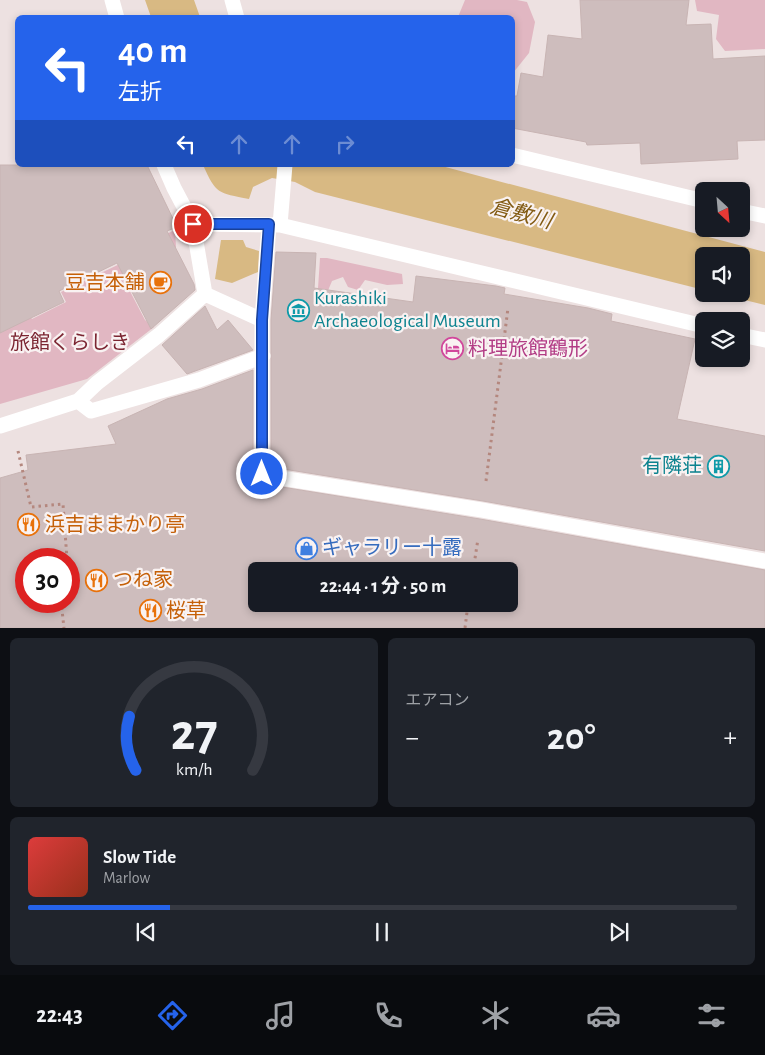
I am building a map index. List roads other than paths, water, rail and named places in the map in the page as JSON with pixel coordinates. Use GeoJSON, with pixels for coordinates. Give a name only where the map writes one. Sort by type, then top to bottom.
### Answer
{"type":"FeatureCollection","features":[{"type":"Feature","properties":{"kind":"street"},"geometry":{"type":"LineString","coordinates":[[112,0],[116,15]]}},
{"type":"Feature","properties":{"kind":"street"},"geometry":{"type":"LineString","coordinates":[[232,0],[236,15]]}},
{"type":"Feature","properties":{"kind":"street"},"geometry":{"type":"LineString","coordinates":[[515,156],[695,199]]}},
{"type":"Feature","properties":{"kind":"street"},"geometry":{"type":"LineString","coordinates":[[165,167],[193,224],[205,294]]}},
{"type":"Feature","properties":{"kind":"street"},"geometry":{"type":"LineString","coordinates":[[284,167],[282,194],[274,225],[262,320],[262,474],[482,510],[765,561]]}},
{"type":"Feature","properties":{"kind":"street"},"geometry":{"type":"LineString","coordinates":[[750,212],[765,216]]}},
{"type":"Feature","properties":{"kind":"street"},"geometry":{"type":"LineString","coordinates":[[193,224],[274,225],[695,324]]}},
{"type":"Feature","properties":{"kind":"street"},"geometry":{"type":"LineString","coordinates":[[205,294],[262,320]]}},
{"type":"Feature","properties":{"kind":"street"},"geometry":{"type":"LineString","coordinates":[[6,424],[78,402],[205,294]]}},
{"type":"Feature","properties":{"kind":"street"},"geometry":{"type":"LineString","coordinates":[[750,336],[765,340]]}},
{"type":"Feature","properties":{"kind":"street"},"geometry":{"type":"LineString","coordinates":[[78,402],[91,411],[198,380],[263,356]]}},
{"type":"Feature","properties":{"kind":"water"},"geometry":{"type":"Polygon","coordinates":[[[145,0],[194,0],[199,15],[150,15],[145,0]]]}},
{"type":"Feature","properties":{"kind":"water","name":"倉敷川"},"geometry":{"type":"Polygon","coordinates":[[[204,167],[446,167],[695,233],[695,238],[712,238],[746,247],[695,247],[695,288],[315,192],[295,182],[272,178],[253,187],[249,199],[224,193],[215,187],[204,167]]]}},
{"type":"Feature","properties":{"kind":"water"},"geometry":{"type":"Polygon","coordinates":[[[221,240],[243,240],[246,247],[259,251],[258,272],[232,283],[215,279],[221,240]]]}},
{"type":"Feature","properties":{"kind":"water"},"geometry":{"type":"Polygon","coordinates":[[[750,248],[765,252],[765,305],[750,301],[750,248]]]}},
{"type":"Feature","properties":{"kind":"place","name":"豆吉本舗"},"geometry":{"type":"Point","coordinates":[161,283]}},
{"type":"Feature","properties":{"kind":"place","name":"Kurashiki Archaeological Museum"},"geometry":{"type":"Point","coordinates":[298,310]}},
{"type":"Feature","properties":{"kind":"place","name":"料理旅館鶴形"},"geometry":{"type":"Point","coordinates":[452,349]}},
{"type":"Feature","properties":{"kind":"place","name":"有隣荘"},"geometry":{"type":"Point","coordinates":[718,466]}},
{"type":"Feature","properties":{"kind":"place","name":"浜吉ままかり亭"},"geometry":{"type":"Point","coordinates":[29,525]}},
{"type":"Feature","properties":{"kind":"place","name":"ギャラリー十露"},"geometry":{"type":"Point","coordinates":[306,548]}},
{"type":"Feature","properties":{"kind":"place","name":"つね家"},"geometry":{"type":"Point","coordinates":[97,580]}},
{"type":"Feature","properties":{"kind":"place","name":"桜草"},"geometry":{"type":"Point","coordinates":[150,611]}},
{"type":"Feature","properties":{"kind":"park label","name":"旅館くらしき"},"geometry":{"type":"Point","coordinates":[70,343]}}]}
